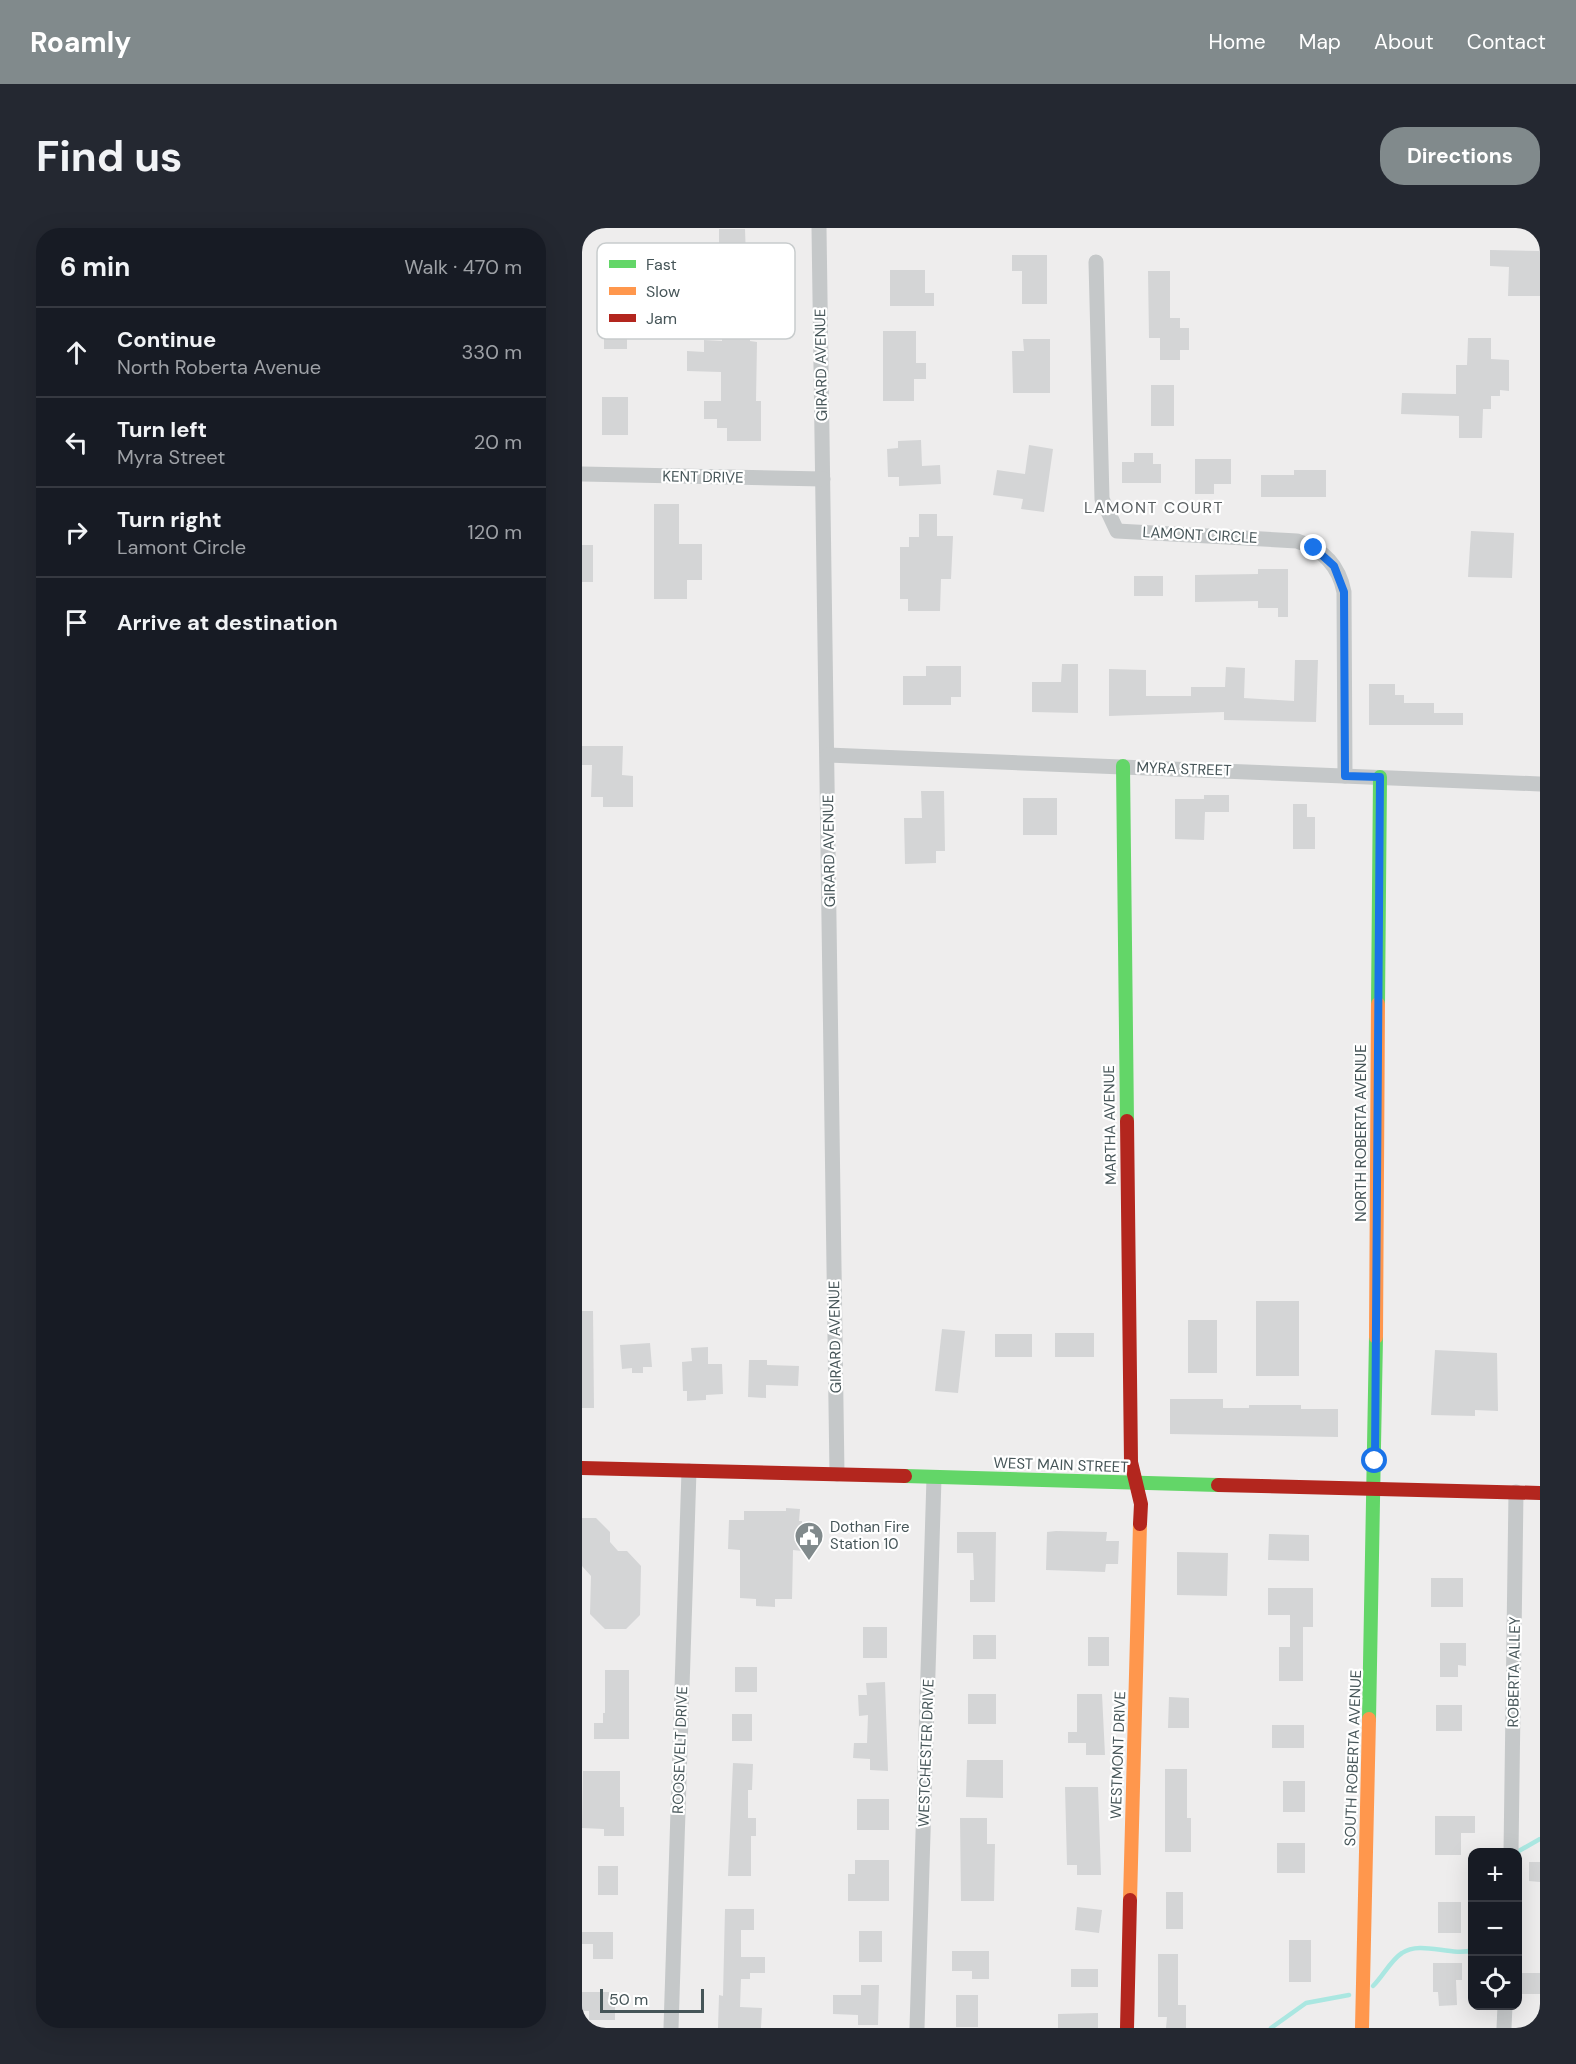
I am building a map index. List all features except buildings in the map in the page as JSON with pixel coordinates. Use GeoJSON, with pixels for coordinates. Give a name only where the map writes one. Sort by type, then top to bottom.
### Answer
{"type":"FeatureCollection","features":[{"type":"Feature","properties":{"kind":"street","name":"GIRARD AVENUE"},"geometry":{"type":"LineString","coordinates":[[819,228],[837,1474]]}},
{"type":"Feature","properties":{"kind":"street","name":"LAMONT CIRCLE"},"geometry":{"type":"LineString","coordinates":[[1096,261],[1102,499],[1112,520],[1118,531],[1297,541],[1314,548],[1328,558],[1339,574],[1344,592],[1345,776]]}},
{"type":"Feature","properties":{"kind":"street","name":"KENT DRIVE"},"geometry":{"type":"LineString","coordinates":[[582,474],[823,479]]}},
{"type":"Feature","properties":{"kind":"street","name":"MYRA STREET"},"geometry":{"type":"LineString","coordinates":[[828,755],[1540,784]]}},
{"type":"Feature","properties":{"kind":"street","name":"MARTHA AVENUE"},"geometry":{"type":"LineString","coordinates":[[1123,766],[1131,1462],[1136,1483]]}},
{"type":"Feature","properties":{"kind":"street","name":"NORTH ROBERTA AVENUE"},"geometry":{"type":"LineString","coordinates":[[1375,1489],[1380,777]]}},
{"type":"Feature","properties":{"kind":"street","name":"WEST MAIN STREET"},"geometry":{"type":"LineString","coordinates":[[582,1468],[1540,1493]]}},
{"type":"Feature","properties":{"kind":"street","name":"ROOSEVELT DRIVE"},"geometry":{"type":"LineString","coordinates":[[671,2028],[689,1471]]}},
{"type":"Feature","properties":{"kind":"street","name":"WESTCHESTER DRIVE"},"geometry":{"type":"LineString","coordinates":[[917,2028],[934,1478]]}},
{"type":"Feature","properties":{"kind":"street","name":"WESTMONT DRIVE"},"geometry":{"type":"LineString","coordinates":[[1127,2028],[1142,1504],[1136,1483]]}},
{"type":"Feature","properties":{"kind":"street","name":"SOUTH ROBERTA AVENUE"},"geometry":{"type":"LineString","coordinates":[[1362,2028],[1375,1489]]}},
{"type":"Feature","properties":{"kind":"street","name":"ROBERTA ALLEY"},"geometry":{"type":"LineString","coordinates":[[1511,1848],[1516,1492]]}},
{"type":"Feature","properties":{"kind":"street"},"geometry":{"type":"LineString","coordinates":[[1504,2028],[1505,2010]]}},
{"type":"Feature","properties":{"kind":"waterway"},"geometry":{"type":"LineString","coordinates":[[1522,1849],[1540,1839]]}},
{"type":"Feature","properties":{"kind":"waterway"},"geometry":{"type":"LineString","coordinates":[[1373,1986],[1394,1960],[1410,1949],[1468,1951]]}},
{"type":"Feature","properties":{"kind":"waterway"},"geometry":{"type":"LineString","coordinates":[[1271,2028],[1306,2003],[1349,1995]]}},
{"type":"Feature","properties":{"kind":"traffic: fast"},"geometry":{"type":"LineString","coordinates":[[1123,766],[1127,1121]]}},
{"type":"Feature","properties":{"kind":"traffic: fast"},"geometry":{"type":"LineString","coordinates":[[1378,1004],[1380,777]]}},
{"type":"Feature","properties":{"kind":"traffic: fast"},"geometry":{"type":"LineString","coordinates":[[1369,1719],[1376,1337]]}},
{"type":"Feature","properties":{"kind":"traffic: fast"},"geometry":{"type":"LineString","coordinates":[[905,1476],[1218,1485]]}},
{"type":"Feature","properties":{"kind":"traffic: slow"},"geometry":{"type":"LineString","coordinates":[[1376,1337],[1378,1004]]}},
{"type":"Feature","properties":{"kind":"traffic: slow"},"geometry":{"type":"LineString","coordinates":[[1130,1900],[1140,1524]]}},
{"type":"Feature","properties":{"kind":"traffic: slow"},"geometry":{"type":"LineString","coordinates":[[1362,2028],[1369,1719]]}},
{"type":"Feature","properties":{"kind":"traffic: jam"},"geometry":{"type":"LineString","coordinates":[[1127,1121],[1131,1462],[1141,1504],[1140,1524]]}},
{"type":"Feature","properties":{"kind":"traffic: jam"},"geometry":{"type":"LineString","coordinates":[[582,1468],[905,1476]]}},
{"type":"Feature","properties":{"kind":"traffic: jam"},"geometry":{"type":"LineString","coordinates":[[1218,1485],[1540,1493]]}},
{"type":"Feature","properties":{"kind":"traffic: jam"},"geometry":{"type":"LineString","coordinates":[[1127,2028],[1130,1900]]}},
{"type":"Feature","properties":{"kind":"place","name":"Dothan Fire Station 10"},"geometry":{"type":"Point","coordinates":[809,1562]}},
{"type":"Feature","properties":{"kind":"district","name":"LAMONT COURT"},"geometry":{"type":"Point","coordinates":[1154,507]}},
{"type":"Feature","properties":{"kind":"route"},"geometry":{"type":"LineString","coordinates":[[1314,548],[1322,552],[1334,566],[1344,592],[1345,776],[1380,777],[1375,1461]]}}]}
